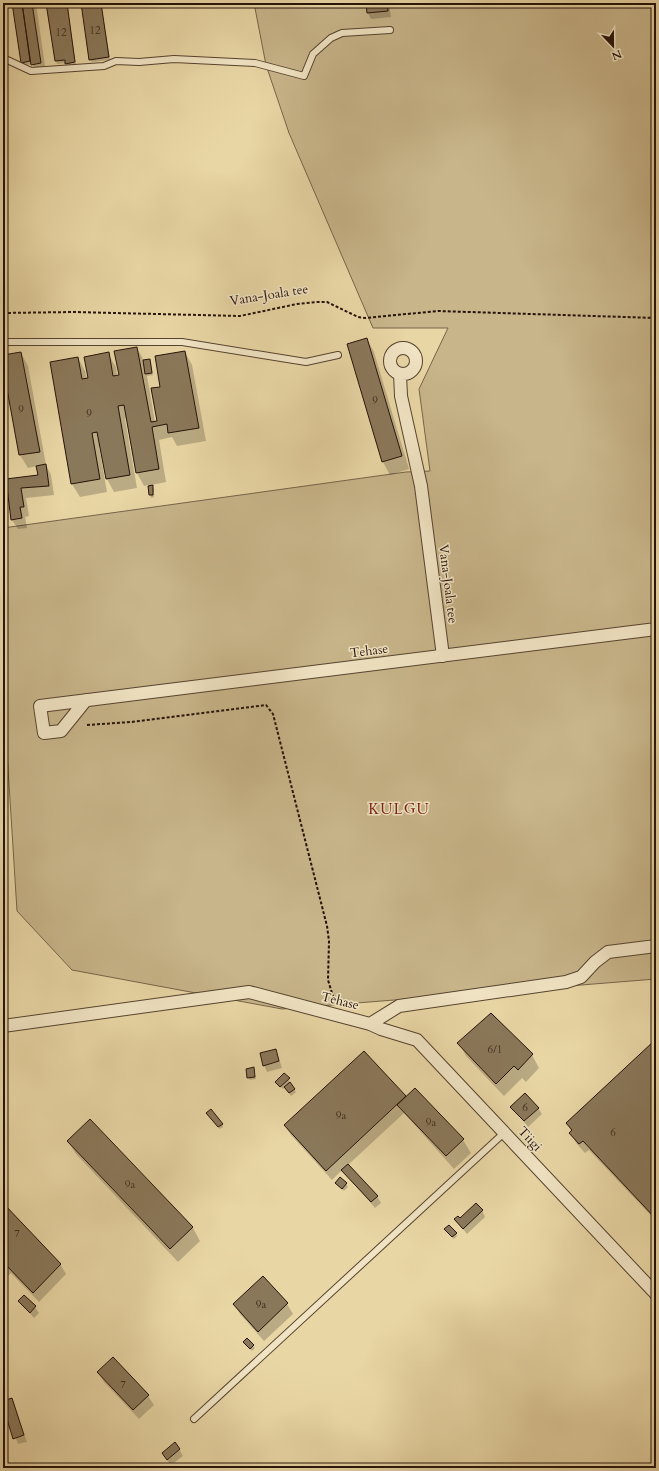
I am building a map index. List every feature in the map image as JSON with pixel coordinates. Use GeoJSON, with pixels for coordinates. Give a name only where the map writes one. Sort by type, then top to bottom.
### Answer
{"type":"FeatureCollection","features":[{"type":"Feature","properties":{"kind":"street","name":"Vana-Joala tee"},"geometry":{"type":"LineString","coordinates":[[400,374],[401,396],[421,486],[443,656]]}},
{"type":"Feature","properties":{"kind":"street","name":"Tehase"},"geometry":{"type":"LineString","coordinates":[[86,700],[656,629]]}},
{"type":"Feature","properties":{"kind":"street","name":"Tehase"},"geometry":{"type":"LineString","coordinates":[[3,1026],[249,992],[370,1024],[399,1006],[566,982],[581,977],[595,962],[608,952],[656,946]]}},
{"type":"Feature","properties":{"kind":"street","name":"Tiigi"},"geometry":{"type":"LineString","coordinates":[[370,1024],[417,1040],[656,1294]]}},
{"type":"Feature","properties":{"kind":"lane"},"geometry":{"type":"LineString","coordinates":[[3,58],[31,71],[104,66],[116,61],[139,62],[174,58],[255,63],[304,76],[313,54],[331,38],[342,33],[390,30]]}},
{"type":"Feature","properties":{"kind":"lane"},"geometry":{"type":"LineString","coordinates":[[3,342],[182,342],[306,362],[338,355]]}},
{"type":"Feature","properties":{"kind":"lane"},"geometry":{"type":"LineString","coordinates":[[194,1419],[505,1132]]}},
{"type":"Feature","properties":{"kind":"lane"},"geometry":{"type":"LineString","coordinates":[[3,1461],[7,1468]]}},
{"type":"Feature","properties":{"kind":"path","name":"Vana-Joala tee"},"geometry":{"type":"LineString","coordinates":[[3,313],[73,312],[240,316],[297,304],[327,302],[358,317],[365,318],[438,311],[656,318]]}},
{"type":"Feature","properties":{"kind":"path"},"geometry":{"type":"LineString","coordinates":[[87,725],[131,722],[266,705],[273,714],[327,926],[329,940],[328,980],[336,1005],[347,1017]]}},
{"type":"Feature","properties":{"kind":"shaded area"},"geometry":{"type":"Polygon","coordinates":[[[254,3],[656,3],[656,979],[282,1009],[72,970],[17,911],[3,688],[3,528],[406,472],[430,471],[419,389],[448,328],[373,328],[289,133],[266,65],[254,3]]]}},
{"type":"Feature","properties":{"kind":"building"},"geometry":{"type":"Polygon","coordinates":[[[12,3],[22,3],[30,61],[21,63],[12,3]]]}},
{"type":"Feature","properties":{"kind":"building"},"geometry":{"type":"Polygon","coordinates":[[[22,3],[32,3],[41,63],[31,65],[22,3]]]}},
{"type":"Feature","properties":{"kind":"building"},"geometry":{"type":"Polygon","coordinates":[[[46,3],[67,3],[75,62],[65,64],[65,60],[55,61],[46,3]]]}},
{"type":"Feature","properties":{"kind":"building"},"geometry":{"type":"Polygon","coordinates":[[[81,3],[101,3],[109,57],[89,60],[81,3]]]}},
{"type":"Feature","properties":{"kind":"building"},"geometry":{"type":"Polygon","coordinates":[[[366,3],[387,3],[388,11],[367,13],[366,3]]]}},
{"type":"Feature","properties":{"kind":"building"},"geometry":{"type":"Polygon","coordinates":[[[367,338],[402,456],[382,462],[347,344],[367,338]]]}},
{"type":"Feature","properties":{"kind":"building"},"geometry":{"type":"Polygon","coordinates":[[[137,347],[151,422],[157,421],[151,388],[160,387],[155,356],[185,351],[199,428],[168,433],[167,424],[152,427],[159,469],[136,473],[124,405],[118,406],[130,475],[106,479],[97,432],[92,433],[100,479],[71,484],[50,362],[78,357],[82,379],[88,378],[84,357],[109,352],[113,376],[119,375],[114,351],[137,347]]]}},
{"type":"Feature","properties":{"kind":"building"},"geometry":{"type":"Polygon","coordinates":[[[21,352],[40,452],[19,455],[3,367],[3,355],[21,352]]]}},
{"type":"Feature","properties":{"kind":"building"},"geometry":{"type":"Polygon","coordinates":[[[150,359],[152,373],[145,374],[143,360],[150,359]]]}},
{"type":"Feature","properties":{"kind":"building"},"geometry":{"type":"Polygon","coordinates":[[[46,464],[49,486],[21,488],[24,507],[20,507],[22,518],[11,520],[6,479],[38,475],[36,466],[46,464]]]}},
{"type":"Feature","properties":{"kind":"building"},"geometry":{"type":"Polygon","coordinates":[[[153,485],[153,495],[149,495],[148,486],[153,485]]]}},
{"type":"Feature","properties":{"kind":"building"},"geometry":{"type":"Polygon","coordinates":[[[491,1013],[533,1054],[518,1070],[514,1066],[496,1084],[457,1043],[491,1013]]]}},
{"type":"Feature","properties":{"kind":"building"},"geometry":{"type":"Polygon","coordinates":[[[654,1041],[656,1043],[656,1219],[583,1141],[579,1144],[569,1133],[572,1130],[566,1123],[654,1041]]]}},
{"type":"Feature","properties":{"kind":"building"},"geometry":{"type":"Polygon","coordinates":[[[276,1049],[279,1061],[263,1066],[260,1053],[276,1049]]]}},
{"type":"Feature","properties":{"kind":"building"},"geometry":{"type":"Polygon","coordinates":[[[364,1051],[406,1096],[326,1171],[284,1125],[364,1051]]]}},
{"type":"Feature","properties":{"kind":"building"},"geometry":{"type":"Polygon","coordinates":[[[254,1067],[255,1077],[247,1078],[246,1069],[254,1067]]]}},
{"type":"Feature","properties":{"kind":"building"},"geometry":{"type":"Polygon","coordinates":[[[284,1073],[290,1078],[280,1087],[275,1082],[284,1073]]]}},
{"type":"Feature","properties":{"kind":"building"},"geometry":{"type":"Polygon","coordinates":[[[290,1082],[295,1089],[289,1093],[284,1087],[290,1082]]]}},
{"type":"Feature","properties":{"kind":"building"},"geometry":{"type":"Polygon","coordinates":[[[415,1088],[464,1139],[446,1156],[397,1105],[415,1088]]]}},
{"type":"Feature","properties":{"kind":"building"},"geometry":{"type":"Polygon","coordinates":[[[525,1093],[539,1108],[524,1121],[510,1107],[525,1093]]]}},
{"type":"Feature","properties":{"kind":"building"},"geometry":{"type":"Polygon","coordinates":[[[211,1109],[223,1124],[218,1127],[206,1113],[211,1109]]]}},
{"type":"Feature","properties":{"kind":"building"},"geometry":{"type":"Polygon","coordinates":[[[90,1119],[193,1227],[170,1249],[67,1141],[90,1119]]]}},
{"type":"Feature","properties":{"kind":"building"},"geometry":{"type":"Polygon","coordinates":[[[348,1164],[378,1196],[371,1202],[341,1170],[348,1164]]]}},
{"type":"Feature","properties":{"kind":"building"},"geometry":{"type":"Polygon","coordinates":[[[340,1177],[347,1183],[342,1189],[335,1183],[340,1177]]]}},
{"type":"Feature","properties":{"kind":"building"},"geometry":{"type":"Polygon","coordinates":[[[3,1203],[61,1264],[33,1293],[5,1264],[3,1266],[3,1203]]]}},
{"type":"Feature","properties":{"kind":"building"},"geometry":{"type":"Polygon","coordinates":[[[476,1203],[483,1210],[463,1229],[454,1219],[458,1216],[460,1218],[476,1203]]]}},
{"type":"Feature","properties":{"kind":"building"},"geometry":{"type":"Polygon","coordinates":[[[449,1225],[457,1233],[452,1237],[444,1229],[449,1225]]]}},
{"type":"Feature","properties":{"kind":"building"},"geometry":{"type":"Polygon","coordinates":[[[263,1276],[288,1303],[258,1332],[233,1304],[263,1276]]]}},
{"type":"Feature","properties":{"kind":"building"},"geometry":{"type":"Polygon","coordinates":[[[24,1295],[36,1306],[30,1313],[18,1301],[24,1295]]]}},
{"type":"Feature","properties":{"kind":"building"},"geometry":{"type":"Polygon","coordinates":[[[247,1338],[254,1345],[250,1349],[243,1342],[247,1338]]]}},
{"type":"Feature","properties":{"kind":"building"},"geometry":{"type":"Polygon","coordinates":[[[113,1357],[149,1395],[133,1410],[97,1372],[113,1357]]]}},
{"type":"Feature","properties":{"kind":"building"},"geometry":{"type":"Polygon","coordinates":[[[12,1398],[24,1435],[13,1439],[3,1406],[3,1401],[12,1398]]]}},
{"type":"Feature","properties":{"kind":"building"},"geometry":{"type":"Polygon","coordinates":[[[175,1442],[180,1449],[167,1460],[162,1453],[175,1442]]]}},
{"type":"Feature","properties":{"kind":"district","name":"KULGU"},"geometry":{"type":"Point","coordinates":[399,809]}}]}
